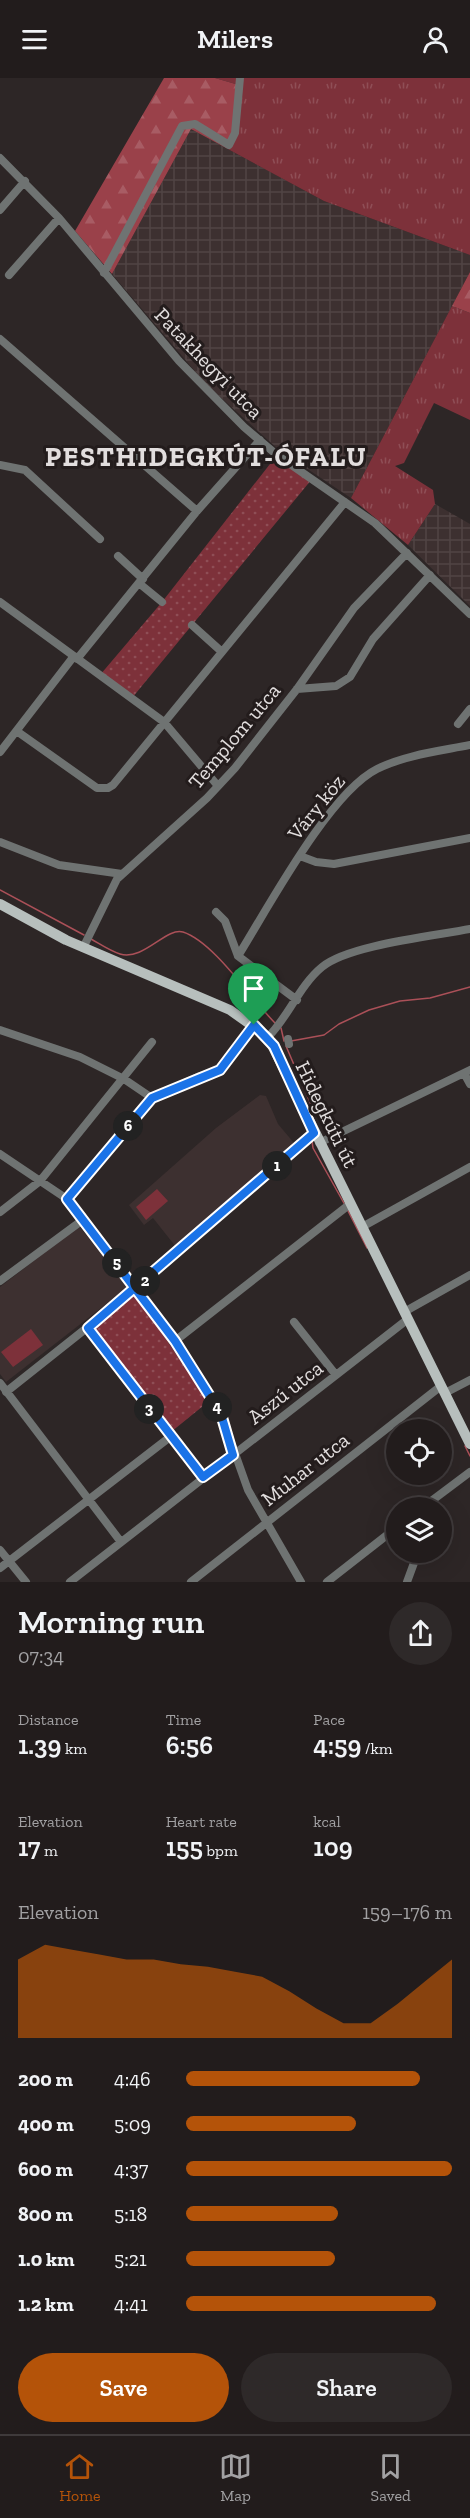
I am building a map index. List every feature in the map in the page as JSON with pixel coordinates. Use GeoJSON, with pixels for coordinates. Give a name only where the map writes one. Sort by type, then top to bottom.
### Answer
{"type":"FeatureCollection","features":[{"type":"Feature","properties":{"kind":"main road","name":"Hidegkúti út"},"geometry":{"type":"LineString","coordinates":[[0,904],[84,945],[206,998],[254,1025],[275,1030],[317,1138],[348,1206],[362,1227],[440,1389],[470,1444]]}},
{"type":"Feature","properties":{"kind":"street"},"geometry":{"type":"LineString","coordinates":[[104,273],[182,126],[195,124],[229,145],[235,133],[240,78]]}},
{"type":"Feature","properties":{"kind":"street","name":"Patakhegyi utca"},"geometry":{"type":"LineString","coordinates":[[0,158],[59,218],[179,361],[260,440],[375,523],[470,615]]}},
{"type":"Feature","properties":{"kind":"street"},"geometry":{"type":"LineString","coordinates":[[0,210],[25,181]]}},
{"type":"Feature","properties":{"kind":"street"},"geometry":{"type":"LineString","coordinates":[[9,275],[59,218]]}},
{"type":"Feature","properties":{"kind":"street"},"geometry":{"type":"LineString","coordinates":[[0,339],[197,511]]}},
{"type":"Feature","properties":{"kind":"street"},"geometry":{"type":"LineString","coordinates":[[0,752],[197,511],[260,440]]}},
{"type":"Feature","properties":{"kind":"street"},"geometry":{"type":"LineString","coordinates":[[0,465],[25,470],[100,539]]}},
{"type":"Feature","properties":{"kind":"street"},"geometry":{"type":"LineString","coordinates":[[18,732],[102,789],[117,780],[345,502]]}},
{"type":"Feature","properties":{"kind":"street"},"geometry":{"type":"LineString","coordinates":[[297,689],[354,608],[407,553]]}},
{"type":"Feature","properties":{"kind":"street"},"geometry":{"type":"LineString","coordinates":[[118,556],[162,602]]}},
{"type":"Feature","properties":{"kind":"street","name":"Templom utca"},"geometry":{"type":"LineString","coordinates":[[84,945],[122,874],[218,786],[297,689],[336,686],[350,677],[374,639],[430,575]]}},
{"type":"Feature","properties":{"kind":"street"},"geometry":{"type":"LineString","coordinates":[[0,602],[164,722],[218,786]]}},
{"type":"Feature","properties":{"kind":"street"},"geometry":{"type":"LineString","coordinates":[[192,625],[222,652]]}},
{"type":"Feature","properties":{"kind":"street"},"geometry":{"type":"LineString","coordinates":[[458,724],[470,709]]}},
{"type":"Feature","properties":{"kind":"street","name":"Váry köz"},"geometry":{"type":"LineString","coordinates":[[238,956],[300,856],[337,804],[354,785],[375,770],[392,763],[470,745]]}},
{"type":"Feature","properties":{"kind":"street"},"geometry":{"type":"LineString","coordinates":[[300,856],[316,862],[334,864],[470,838]]}},
{"type":"Feature","properties":{"kind":"street"},"geometry":{"type":"LineString","coordinates":[[0,842],[59,866],[122,874]]}},
{"type":"Feature","properties":{"kind":"street"},"geometry":{"type":"LineString","coordinates":[[216,912],[225,921],[238,956],[297,1000]]}},
{"type":"Feature","properties":{"kind":"street"},"geometry":{"type":"LineString","coordinates":[[275,1030],[314,974],[332,960],[358,951],[470,929]]}},
{"type":"Feature","properties":{"kind":"street"},"geometry":{"type":"LineString","coordinates":[[67,1199],[152,1098],[220,1070],[254,1025]]}},
{"type":"Feature","properties":{"kind":"street"},"geometry":{"type":"LineString","coordinates":[[0,1030],[80,1057],[124,1079],[152,1098]]}},
{"type":"Feature","properties":{"kind":"street"},"geometry":{"type":"LineString","coordinates":[[0,1212],[40,1181],[152,1042]]}},
{"type":"Feature","properties":{"kind":"street"},"geometry":{"type":"LineString","coordinates":[[6,1392],[88,1328],[317,1138],[467,1071],[470,1084]]}},
{"type":"Feature","properties":{"kind":"street"},"geometry":{"type":"LineString","coordinates":[[0,1154],[67,1199],[175,1341],[221,1414],[233,1455],[248,1490],[301,1582]]}},
{"type":"Feature","properties":{"kind":"street"},"geometry":{"type":"LineString","coordinates":[[362,1227],[470,1167]]}},
{"type":"Feature","properties":{"kind":"street"},"geometry":{"type":"LineString","coordinates":[[175,1341],[348,1206]]}},
{"type":"Feature","properties":{"kind":"street"},"geometry":{"type":"LineString","coordinates":[[0,1281],[84,1219]]}},
{"type":"Feature","properties":{"kind":"street","name":"Aszú utca"},"geometry":{"type":"LineString","coordinates":[[70,1582],[336,1375],[405,1318],[470,1275]]}},
{"type":"Feature","properties":{"kind":"street"},"geometry":{"type":"LineString","coordinates":[[294,1322],[336,1375]]}},
{"type":"Feature","properties":{"kind":"street"},"geometry":{"type":"LineString","coordinates":[[88,1328],[203,1477]]}},
{"type":"Feature","properties":{"kind":"street","name":"Muhar utca"},"geometry":{"type":"LineString","coordinates":[[191,1582],[440,1389],[470,1380]]}},
{"type":"Feature","properties":{"kind":"street"},"geometry":{"type":"LineString","coordinates":[[0,1383],[122,1542]]}},
{"type":"Feature","properties":{"kind":"street"},"geometry":{"type":"LineString","coordinates":[[0,1568],[87,1498],[170,1437]]}},
{"type":"Feature","properties":{"kind":"street"},"geometry":{"type":"LineString","coordinates":[[436,1497],[470,1472]]}},
{"type":"Feature","properties":{"kind":"street"},"geometry":{"type":"LineString","coordinates":[[327,1582],[386,1536]]}},
{"type":"Feature","properties":{"kind":"street"},"geometry":{"type":"LineString","coordinates":[[0,1550],[26,1582]]}},
{"type":"Feature","properties":{"kind":"street"},"geometry":{"type":"LineString","coordinates":[[407,1582],[414,1563]]}},
{"type":"Feature","properties":{"kind":"shaded area"},"geometry":{"type":"Polygon","coordinates":[[[191,129],[324,201],[470,255],[470,272],[351,498],[279,450],[206,384],[112,274],[191,129]]]}},
{"type":"Feature","properties":{"kind":"shaded area"},"geometry":{"type":"Polygon","coordinates":[[[435,504],[470,524],[470,606],[408,545],[435,504]]]}},
{"type":"Feature","properties":{"kind":"shaded area"},"geometry":{"type":"Polygon","coordinates":[[[260,1095],[266,1096],[278,1124],[294,1143],[176,1247],[153,1218],[144,1225],[129,1205],[216,1128],[260,1095]]]}},
{"type":"Feature","properties":{"kind":"shaded area"},"geometry":{"type":"Polygon","coordinates":[[[79,1226],[128,1287],[6,1382],[0,1374],[0,1287],[79,1226]]]}},
{"type":"Feature","properties":{"kind":"green space"},"geometry":{"type":"Polygon","coordinates":[[[164,78],[215,78],[239,85],[235,133],[226,148],[191,129],[112,274],[75,231],[164,78]]]}},
{"type":"Feature","properties":{"kind":"green space"},"geometry":{"type":"Polygon","coordinates":[[[215,78],[470,78],[470,255],[324,201],[226,148],[235,133],[239,85],[215,78]]]}},
{"type":"Feature","properties":{"kind":"green space"},"geometry":{"type":"Polygon","coordinates":[[[470,272],[470,313],[452,306],[470,272]]]}},
{"type":"Feature","properties":{"kind":"green space"},"geometry":{"type":"Polygon","coordinates":[[[452,306],[470,313],[470,420],[434,403],[404,463],[395,466],[433,490],[435,504],[408,545],[351,498],[452,306]]]}},
{"type":"Feature","properties":{"kind":"green space"},"geometry":{"type":"Polygon","coordinates":[[[277,455],[312,479],[132,698],[100,675],[162,602],[277,455]]]}},
{"type":"Feature","properties":{"kind":"green space"},"geometry":{"type":"Polygon","coordinates":[[[157,1189],[168,1201],[146,1220],[136,1207],[157,1189]]]}},
{"type":"Feature","properties":{"kind":"green space"},"geometry":{"type":"Polygon","coordinates":[[[136,1294],[208,1402],[171,1432],[94,1328],[136,1294]]]}},
{"type":"Feature","properties":{"kind":"green space"},"geometry":{"type":"Polygon","coordinates":[[[31,1329],[43,1345],[13,1367],[1,1352],[31,1329]]]}},
{"type":"Feature","properties":{"kind":"waterway"},"geometry":{"type":"LineString","coordinates":[[0,890],[84,935]]}},
{"type":"Feature","properties":{"kind":"waterway"},"geometry":{"type":"LineString","coordinates":[[91,939],[116,953],[129,955],[146,949],[169,934],[183,932],[207,947],[232,972],[275,1023]]}},
{"type":"Feature","properties":{"kind":"waterway"},"geometry":{"type":"LineString","coordinates":[[291,1041],[324,1035],[339,1024],[369,1010],[400,1001],[430,998],[470,987]]}},
{"type":"Feature","properties":{"kind":"waterway"},"geometry":{"type":"LineString","coordinates":[[281,1028],[284,1041]]}},
{"type":"Feature","properties":{"kind":"waterway"},"geometry":{"type":"LineString","coordinates":[[286,1046],[312,1107]]}},
{"type":"Feature","properties":{"kind":"waterway"},"geometry":{"type":"LineString","coordinates":[[312,1141],[313,1148],[345,1205]]}},
{"type":"Feature","properties":{"kind":"waterway"},"geometry":{"type":"LineString","coordinates":[[347,1209],[367,1248]]}},
{"type":"Feature","properties":{"kind":"waterway"},"geometry":{"type":"LineString","coordinates":[[465,1446],[470,1456]]}},
{"type":"Feature","properties":{"kind":"district","name":"PESTHIDEGKÚT-ÓFALU"},"geometry":{"type":"Point","coordinates":[206,457]}},
{"type":"Feature","properties":{"kind":"route"},"geometry":{"type":"LineString","coordinates":[[254,1025],[220,1070],[200,1076],[152,1098],[67,1199],[136,1288],[175,1341],[221,1414],[230,1438],[233,1455],[203,1477],[88,1328],[136,1288],[314,1133],[274,1046],[268,1037],[254,1025]]}}]}
